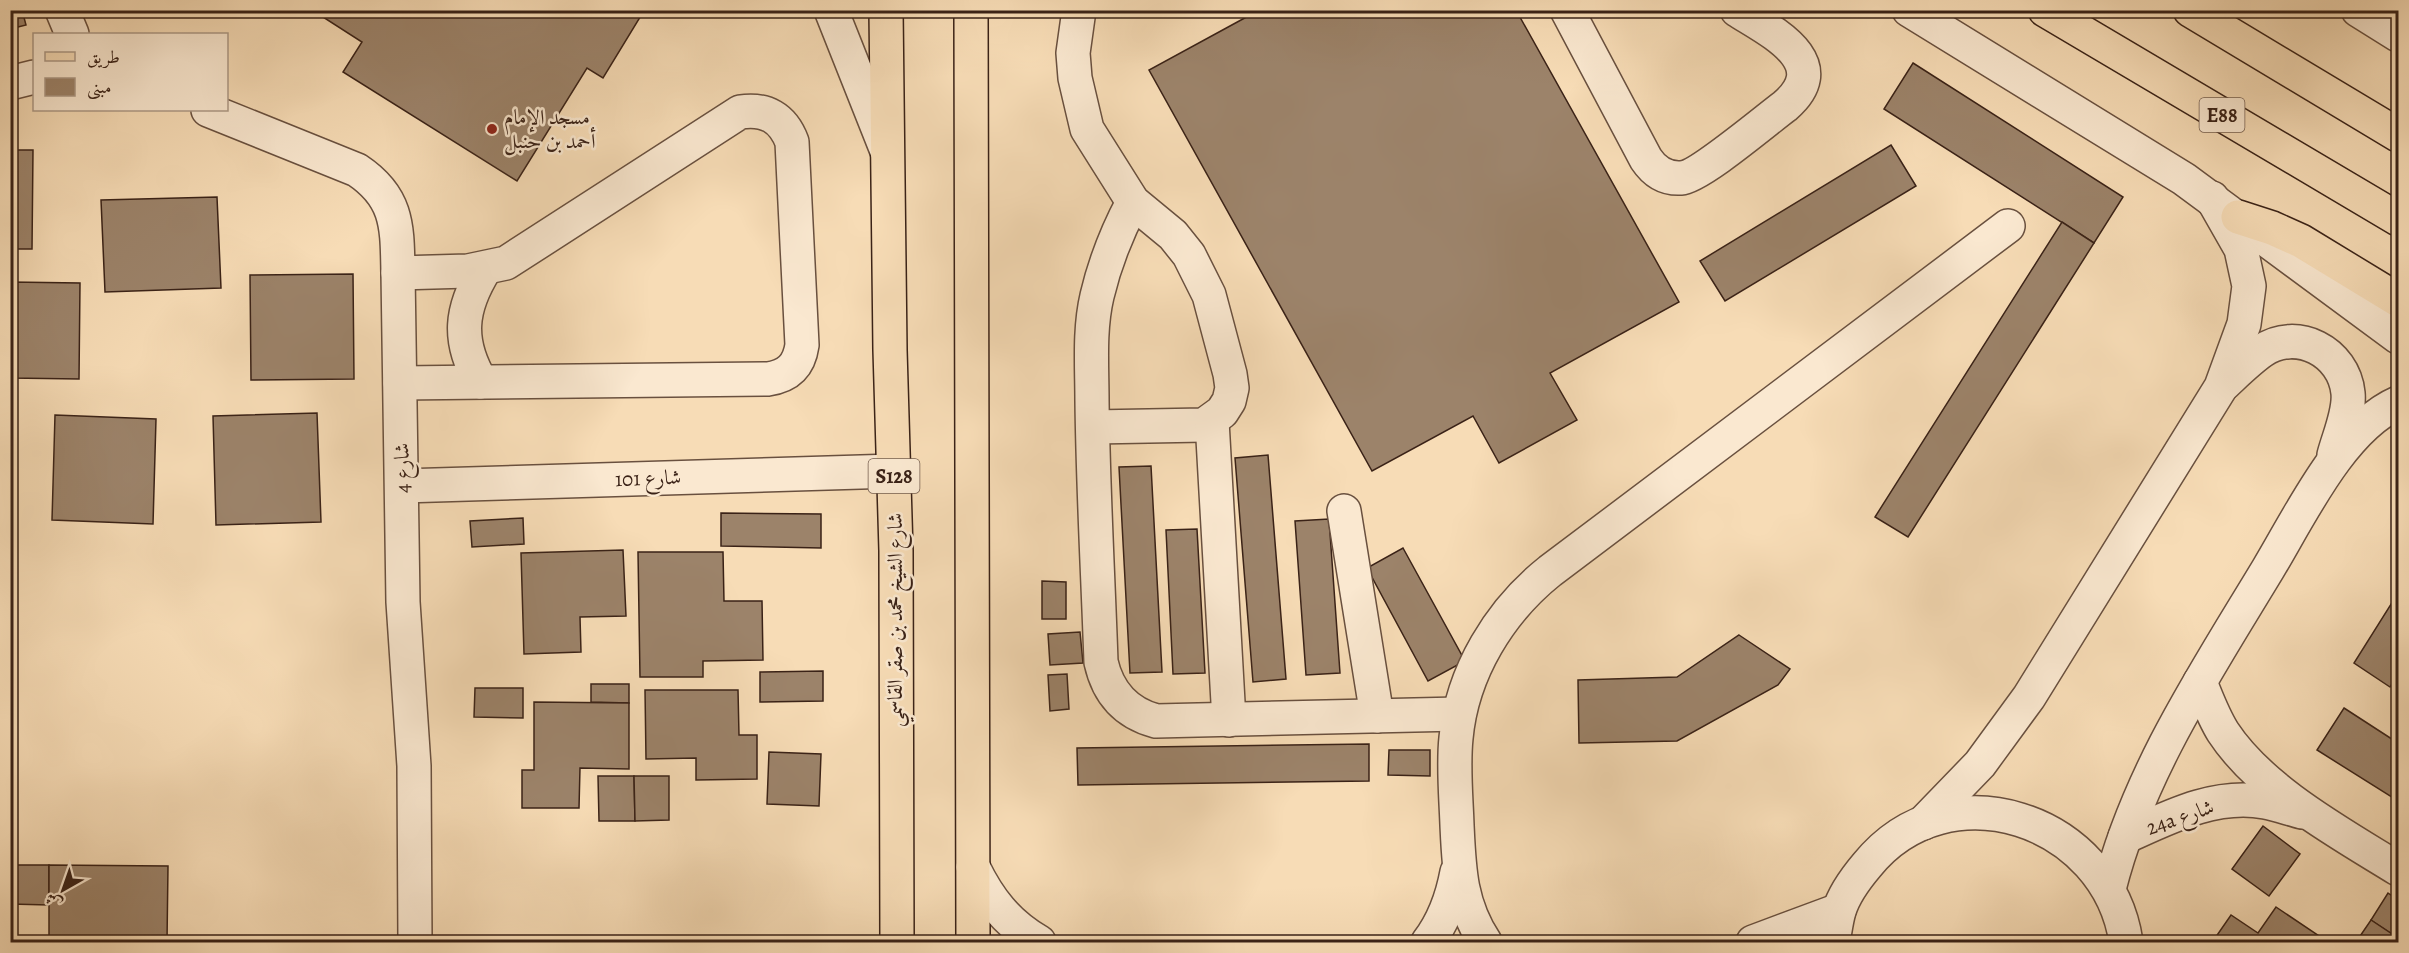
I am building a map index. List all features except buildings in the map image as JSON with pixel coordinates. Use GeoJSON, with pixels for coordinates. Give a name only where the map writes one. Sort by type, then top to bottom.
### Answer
{"type":"FeatureCollection","features":[{"type":"Feature","properties":{"kind":"main road","name":"شارع الشيخ محمد بن صقر القاسمي"},"geometry":{"type":"LineString","coordinates":[[886,10],[894,471],[897,942]]}},
{"type":"Feature","properties":{"kind":"main road"},"geometry":{"type":"LineString","coordinates":[[971,10],[974,942]]}},
{"type":"Feature","properties":{"kind":"main road","name":"E88"},"geometry":{"type":"LineString","coordinates":[[2046,10],[2398,219]]}},
{"type":"Feature","properties":{"kind":"main road"},"geometry":{"type":"LineString","coordinates":[[2190,10],[2398,135]]}},
{"type":"Feature","properties":{"kind":"main road"},"geometry":{"type":"LineString","coordinates":[[2238,217],[2272,228],[2301,241],[2398,300]]}},
{"type":"Feature","properties":{"kind":"street"},"geometry":{"type":"LineString","coordinates":[[62,10],[72,33]]}},
{"type":"Feature","properties":{"kind":"street"},"geometry":{"type":"LineString","coordinates":[[831,10],[888,155]]}},
{"type":"Feature","properties":{"kind":"street"},"geometry":{"type":"LineString","coordinates":[[1079,10],[1073,52],[1079,104],[1087,129],[1133,202],[1154,217],[1189,255],[1209,295],[1232,388],[1229,401],[1222,412],[1212,421],[1204,424],[1093,427]]}},
{"type":"Feature","properties":{"kind":"street"},"geometry":{"type":"LineString","coordinates":[[1567,10],[1646,159],[1652,168],[1672,178],[1694,175],[1785,106],[1800,88],[1802,66],[1792,46],[1737,10]]}},
{"type":"Feature","properties":{"kind":"street"},"geometry":{"type":"LineString","coordinates":[[1909,10],[2212,198],[2398,338]]}},
{"type":"Feature","properties":{"kind":"street"},"geometry":{"type":"LineString","coordinates":[[2358,10],[2398,35]]}},
{"type":"Feature","properties":{"kind":"street"},"geometry":{"type":"LineString","coordinates":[[10,83],[33,77]]}},
{"type":"Feature","properties":{"kind":"street","name":"شارع 4"},"geometry":{"type":"LineString","coordinates":[[210,111],[357,170],[372,180],[393,209],[397,227],[403,602],[414,766],[415,942]]}},
{"type":"Feature","properties":{"kind":"street"},"geometry":{"type":"LineString","coordinates":[[398,273],[485,269],[506,263],[525,253],[740,112],[763,111],[773,116],[788,132],[792,142],[802,345],[800,356],[788,373],[768,379],[400,383]]}},
{"type":"Feature","properties":{"kind":"street"},"geometry":{"type":"LineString","coordinates":[[1923,824],[1980,764],[2030,697],[2221,387],[2244,324],[2249,286],[2241,249],[2212,198]]}},
{"type":"Feature","properties":{"kind":"street"},"geometry":{"type":"LineString","coordinates":[[1133,202],[1117,232],[1096,298],[1092,332],[1101,662],[1104,676],[1119,700],[1142,717],[1156,721],[1459,714]]}},
{"type":"Feature","properties":{"kind":"street"},"geometry":{"type":"LineString","coordinates":[[1485,942],[1474,926],[1462,894],[1455,762],[1459,714],[1487,643],[1514,603],[1532,586],[2008,226]]}},
{"type":"Feature","properties":{"kind":"street"},"geometry":{"type":"LineString","coordinates":[[481,382],[471,365],[465,345],[464,325],[467,304],[474,286],[485,269]]}},
{"type":"Feature","properties":{"kind":"street"},"geometry":{"type":"LineString","coordinates":[[2221,387],[2263,350],[2280,343],[2300,341],[2318,347],[2333,358],[2344,375],[2348,394],[2346,412],[2332,463]]}},
{"type":"Feature","properties":{"kind":"street"},"geometry":{"type":"LineString","coordinates":[[2109,889],[2117,857],[2162,751],[2200,682],[2332,463],[2369,422],[2398,403]]}},
{"type":"Feature","properties":{"kind":"street"},"geometry":{"type":"LineString","coordinates":[[1212,421],[1229,720]]}},
{"type":"Feature","properties":{"kind":"street","name":"شارع 101"},"geometry":{"type":"LineString","coordinates":[[402,486],[894,471]]}},
{"type":"Feature","properties":{"kind":"street"},"geometry":{"type":"LineString","coordinates":[[1344,511],[1377,716]]}},
{"type":"Feature","properties":{"kind":"street","name":"24a شارع"},"geometry":{"type":"LineString","coordinates":[[2200,682],[2210,708],[2224,733],[2259,772],[2307,813],[2398,869]]}},
{"type":"Feature","properties":{"kind":"street","name":"24a شارع"},"geometry":{"type":"LineString","coordinates":[[2125,837],[2193,808],[2227,801],[2263,802],[2307,813]]}},
{"type":"Feature","properties":{"kind":"street"},"geometry":{"type":"LineString","coordinates":[[1833,942],[1839,910],[1854,880],[1876,854],[1904,833],[1923,824],[1935,819],[1975,812],[2014,817],[2052,832],[2085,857],[2109,889],[2123,923],[2126,942]]}},
{"type":"Feature","properties":{"kind":"street"},"geometry":{"type":"LineString","coordinates":[[1428,942],[1440,925],[1453,894],[1459,862]]}},
{"type":"Feature","properties":{"kind":"street"},"geometry":{"type":"LineString","coordinates":[[973,867],[986,893],[1007,917],[1039,942]]}},
{"type":"Feature","properties":{"kind":"street"},"geometry":{"type":"LineString","coordinates":[[1753,942],[1788,931],[1839,910]]}},
{"type":"Feature","properties":{"kind":"place","name":"مسجد الإمام أحمد بن حنبل"},"geometry":{"type":"Point","coordinates":[492,129]}}]}
